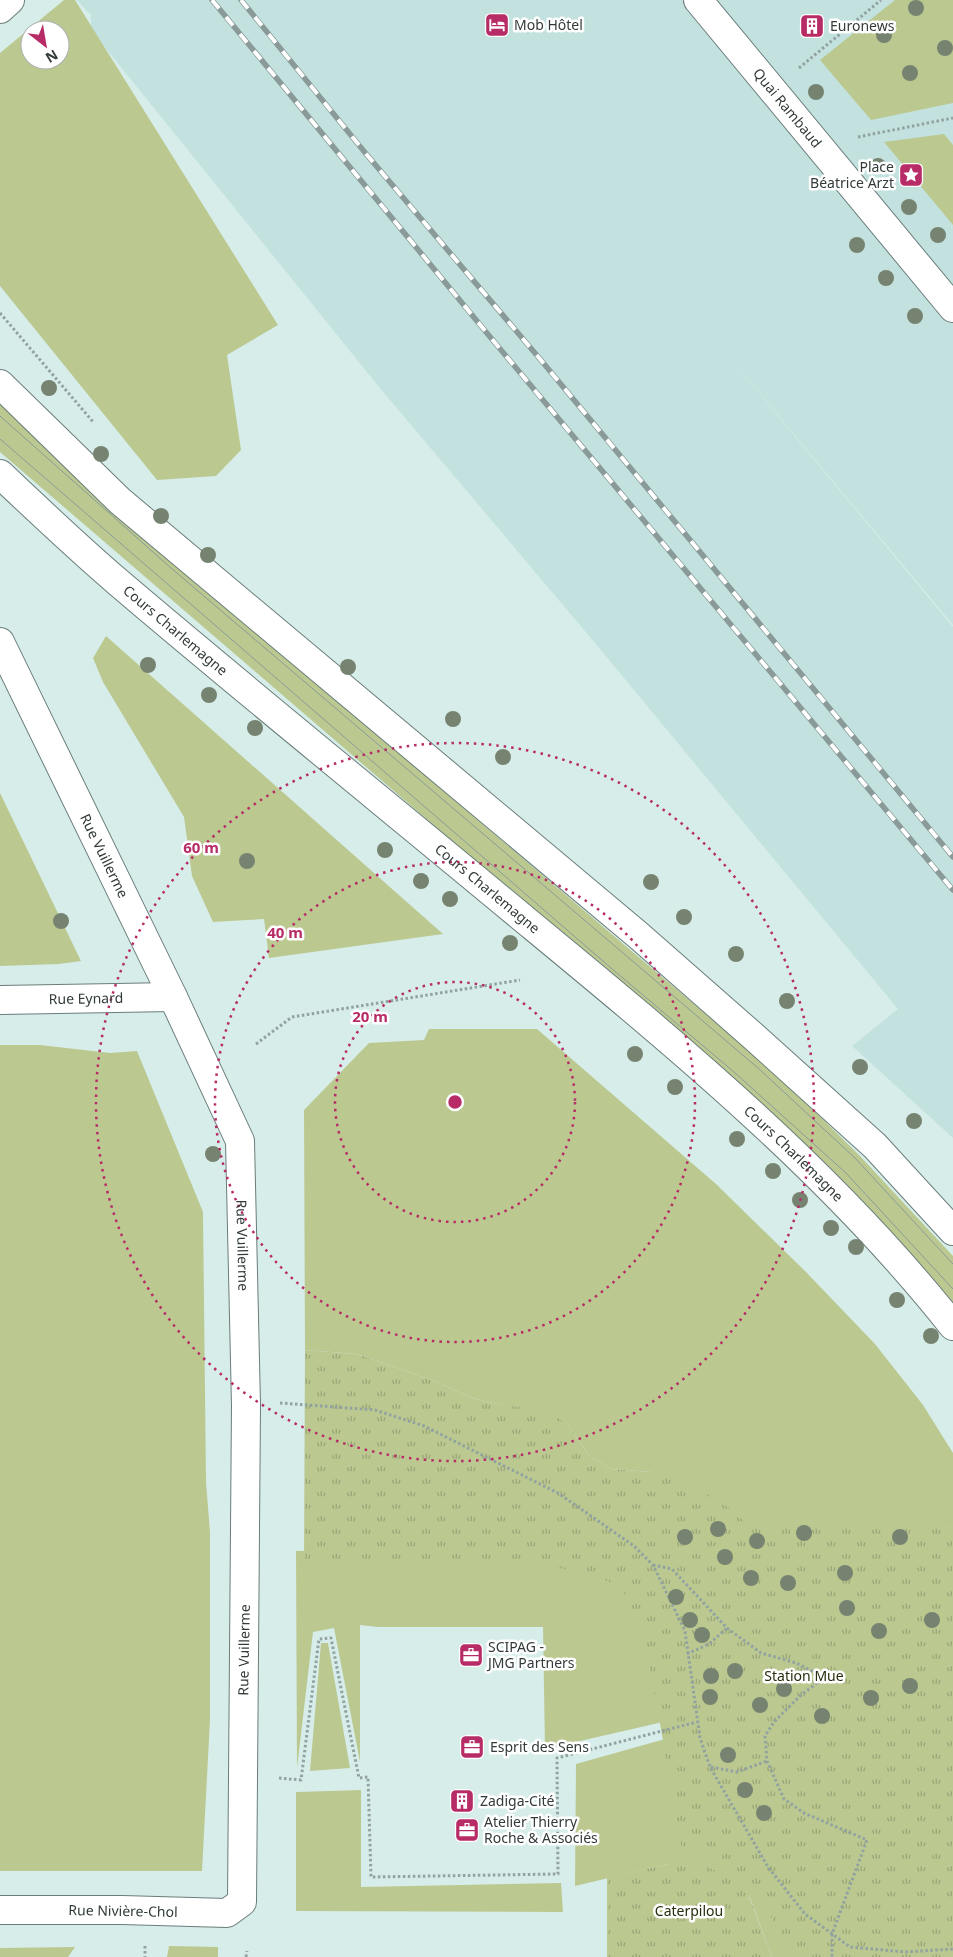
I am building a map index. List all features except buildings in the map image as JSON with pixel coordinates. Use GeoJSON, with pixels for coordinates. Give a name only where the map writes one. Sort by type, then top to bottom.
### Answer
{"type":"FeatureCollection","features":[{"type":"Feature","properties":{"kind":"street"},"geometry":{"type":"LineString","coordinates":[[0,9],[10,0]]}},
{"type":"Feature","properties":{"kind":"street","name":"Quai Rambaud"},"geometry":{"type":"LineString","coordinates":[[698,0],[953,308]]}},
{"type":"Feature","properties":{"kind":"street"},"geometry":{"type":"LineString","coordinates":[[0,384],[120,501],[638,935],[753,1036],[875,1146],[953,1231]]}},
{"type":"Feature","properties":{"kind":"street","name":"Cours Charlemagne"},"geometry":{"type":"LineString","coordinates":[[0,474],[116,581],[575,961],[716,1082],[832,1190],[953,1326]]}},
{"type":"Feature","properties":{"kind":"street","name":"Rue Vuillerme"},"geometry":{"type":"LineString","coordinates":[[0,642],[173,997],[240,1141],[246,1405],[242,1902]]}},
{"type":"Feature","properties":{"kind":"street","name":"Rue Eynard"},"geometry":{"type":"LineString","coordinates":[[0,1000],[173,997]]}},
{"type":"Feature","properties":{"kind":"street","name":"Rue Nivière-Chol"},"geometry":{"type":"LineString","coordinates":[[0,1910],[122,1910],[227,1913],[242,1902]]}},
{"type":"Feature","properties":{"kind":"path"},"geometry":{"type":"LineString","coordinates":[[771,90],[881,0]]}},
{"type":"Feature","properties":{"kind":"path"},"geometry":{"type":"LineString","coordinates":[[818,145],[953,118]]}},
{"type":"Feature","properties":{"kind":"path"},"geometry":{"type":"LineString","coordinates":[[256,1044],[292,1017],[520,980]]}},
{"type":"Feature","properties":{"kind":"path"},"geometry":{"type":"LineString","coordinates":[[246,1405],[281,1403],[375,1410],[424,1426],[558,1493],[634,1546],[653,1564],[685,1631],[697,1722],[700,1738],[710,1766],[768,1867],[805,1914],[850,1947],[905,1952],[953,1949]]}},
{"type":"Feature","properties":{"kind":"path"},"geometry":{"type":"LineString","coordinates":[[653,1564],[672,1569],[727,1628],[762,1653],[796,1663],[814,1672],[817,1683],[800,1696],[774,1722],[765,1736],[766,1761],[784,1799],[804,1813],[868,1840],[832,1934],[832,1957]]}},
{"type":"Feature","properties":{"kind":"path"},"geometry":{"type":"LineString","coordinates":[[687,1654],[709,1644],[727,1628]]}},
{"type":"Feature","properties":{"kind":"path"},"geometry":{"type":"LineString","coordinates":[[279,1778],[301,1780],[319,1639],[331,1638],[359,1778],[368,1777],[371,1877],[558,1874],[557,1758],[697,1722]]}},
{"type":"Feature","properties":{"kind":"path"},"geometry":{"type":"LineString","coordinates":[[710,1766],[737,1772],[766,1761]]}},
{"type":"Feature","properties":{"kind":"path"},"geometry":{"type":"LineString","coordinates":[[145,1946],[145,1957]]}},
{"type":"Feature","properties":{"kind":"path"},"geometry":{"type":"LineString","coordinates":[[246,1957],[247,1951]]}},
{"type":"Feature","properties":{"kind":"shaded area"},"geometry":{"type":"Polygon","coordinates":[[[77,0],[953,0],[953,625],[696,317],[953,627],[953,1138],[852,1046],[898,1009],[595,643],[379,387],[91,30],[91,15],[77,0]]]}},
{"type":"Feature","properties":{"kind":"green space"},"geometry":{"type":"Polygon","coordinates":[[[64,0],[75,0],[278,325],[227,355],[241,450],[216,476],[157,480],[0,286],[0,53],[20,36],[20,70],[70,70],[70,20],[40,20],[64,0]]]}},
{"type":"Feature","properties":{"kind":"green space"},"geometry":{"type":"Polygon","coordinates":[[[895,0],[953,0],[953,103],[871,120],[820,60],[895,0]]]}},
{"type":"Feature","properties":{"kind":"green space"},"geometry":{"type":"Polygon","coordinates":[[[944,134],[953,145],[953,225],[884,142],[944,134]]]}},
{"type":"Feature","properties":{"kind":"green space"},"geometry":{"type":"Polygon","coordinates":[[[0,403],[98,497],[782,1079],[859,1155],[953,1256],[953,1308],[538,915],[0,452],[0,403]]]}},
{"type":"Feature","properties":{"kind":"green space"},"geometry":{"type":"Polygon","coordinates":[[[106,636],[443,934],[269,958],[264,919],[213,922],[192,876],[184,817],[103,682],[93,658],[106,636]]]}},
{"type":"Feature","properties":{"kind":"green space"},"geometry":{"type":"Polygon","coordinates":[[[0,793],[81,961],[59,964],[0,966],[0,793]]]}},
{"type":"Feature","properties":{"kind":"green space"},"geometry":{"type":"Polygon","coordinates":[[[429,1029],[537,1029],[716,1184],[805,1271],[875,1344],[923,1405],[953,1453],[953,1773],[652,1472],[611,1469],[589,1455],[567,1424],[472,1398],[437,1382],[357,1354],[305,1350],[304,1110],[369,1043],[424,1040],[429,1029]]]}},
{"type":"Feature","properties":{"kind":"green space"},"geometry":{"type":"Polygon","coordinates":[[[0,1045],[40,1045],[110,1053],[137,1051],[203,1212],[206,1482],[210,1532],[210,1720],[202,1871],[0,1871],[0,1045]]]}},
{"type":"Feature","properties":{"kind":"green space","name":"Station Mue"},"geometry":{"type":"Polygon","coordinates":[[[305,1350],[357,1354],[437,1382],[472,1398],[502,1405],[545,1410],[567,1424],[589,1455],[611,1469],[652,1472],[684,1482],[722,1502],[751,1527],[953,1521],[953,1957],[792,1957],[773,1920],[749,1883],[710,1855],[682,1849],[644,1633],[622,1589],[596,1575],[537,1564],[304,1562],[305,1350]]]}},
{"type":"Feature","properties":{"kind":"green space"},"geometry":{"type":"Polygon","coordinates":[[[453,1548],[621,1573],[685,1717],[545,1749],[543,1627],[378,1627],[360,1625],[360,1762],[334,1628],[313,1632],[297,1768],[296,1551],[453,1548]]]}},
{"type":"Feature","properties":{"kind":"green space"},"geometry":{"type":"Polygon","coordinates":[[[321,1643],[328,1643],[350,1768],[310,1771],[321,1643]]]}},
{"type":"Feature","properties":{"kind":"green space"},"geometry":{"type":"Polygon","coordinates":[[[690,1732],[810,1957],[772,1957],[750,1898],[668,1864],[575,1886],[576,1764],[690,1732]]]}},
{"type":"Feature","properties":{"kind":"green space"},"geometry":{"type":"Polygon","coordinates":[[[361,1790],[361,1887],[561,1883],[563,1912],[296,1911],[296,1792],[361,1790]]]}},
{"type":"Feature","properties":{"kind":"green space","name":"Caterpilou"},"geometry":{"type":"Polygon","coordinates":[[[668,1864],[700,1864],[731,1877],[750,1899],[772,1957],[607,1957],[607,1878],[668,1864]]]}},
{"type":"Feature","properties":{"kind":"green space"},"geometry":{"type":"Polygon","coordinates":[[[169,1946],[218,1947],[218,1957],[167,1957],[169,1946]]]}},
{"type":"Feature","properties":{"kind":"green space"},"geometry":{"type":"Polygon","coordinates":[[[75,1947],[68,1957],[0,1957],[0,1948],[75,1947]]]}},
{"type":"Feature","properties":{"kind":"tram line"},"geometry":{"type":"LineString","coordinates":[[0,416],[171,568],[758,1068],[855,1158],[953,1264]]}},
{"type":"Feature","properties":{"kind":"tram line"},"geometry":{"type":"LineString","coordinates":[[0,439],[611,968],[734,1072],[846,1173],[953,1289]]}},
{"type":"Feature","properties":{"kind":"railway"},"geometry":{"type":"LineString","coordinates":[[212,0],[491,338],[953,890]]}},
{"type":"Feature","properties":{"kind":"railway"},"geometry":{"type":"LineString","coordinates":[[241,0],[367,155],[540,359],[953,857]]}},
{"type":"Feature","properties":{"kind":"place","name":"Mob Hôtel"},"geometry":{"type":"Point","coordinates":[497,25]}},
{"type":"Feature","properties":{"kind":"place","name":"Euronews"},"geometry":{"type":"Point","coordinates":[812,26]}},
{"type":"Feature","properties":{"kind":"place","name":"Place Béatrice Arzt"},"geometry":{"type":"Point","coordinates":[911,175]}},
{"type":"Feature","properties":{"kind":"place","name":"SCIPAG - JMG Partners"},"geometry":{"type":"Point","coordinates":[471,1655]}},
{"type":"Feature","properties":{"kind":"place","name":"Esprit des Sens"},"geometry":{"type":"Point","coordinates":[472,1747]}},
{"type":"Feature","properties":{"kind":"place","name":"Zadiga-Cité"},"geometry":{"type":"Point","coordinates":[462,1801]}},
{"type":"Feature","properties":{"kind":"place","name":"Atelier Thierry Roche & Associés"},"geometry":{"type":"Point","coordinates":[467,1830]}}]}
